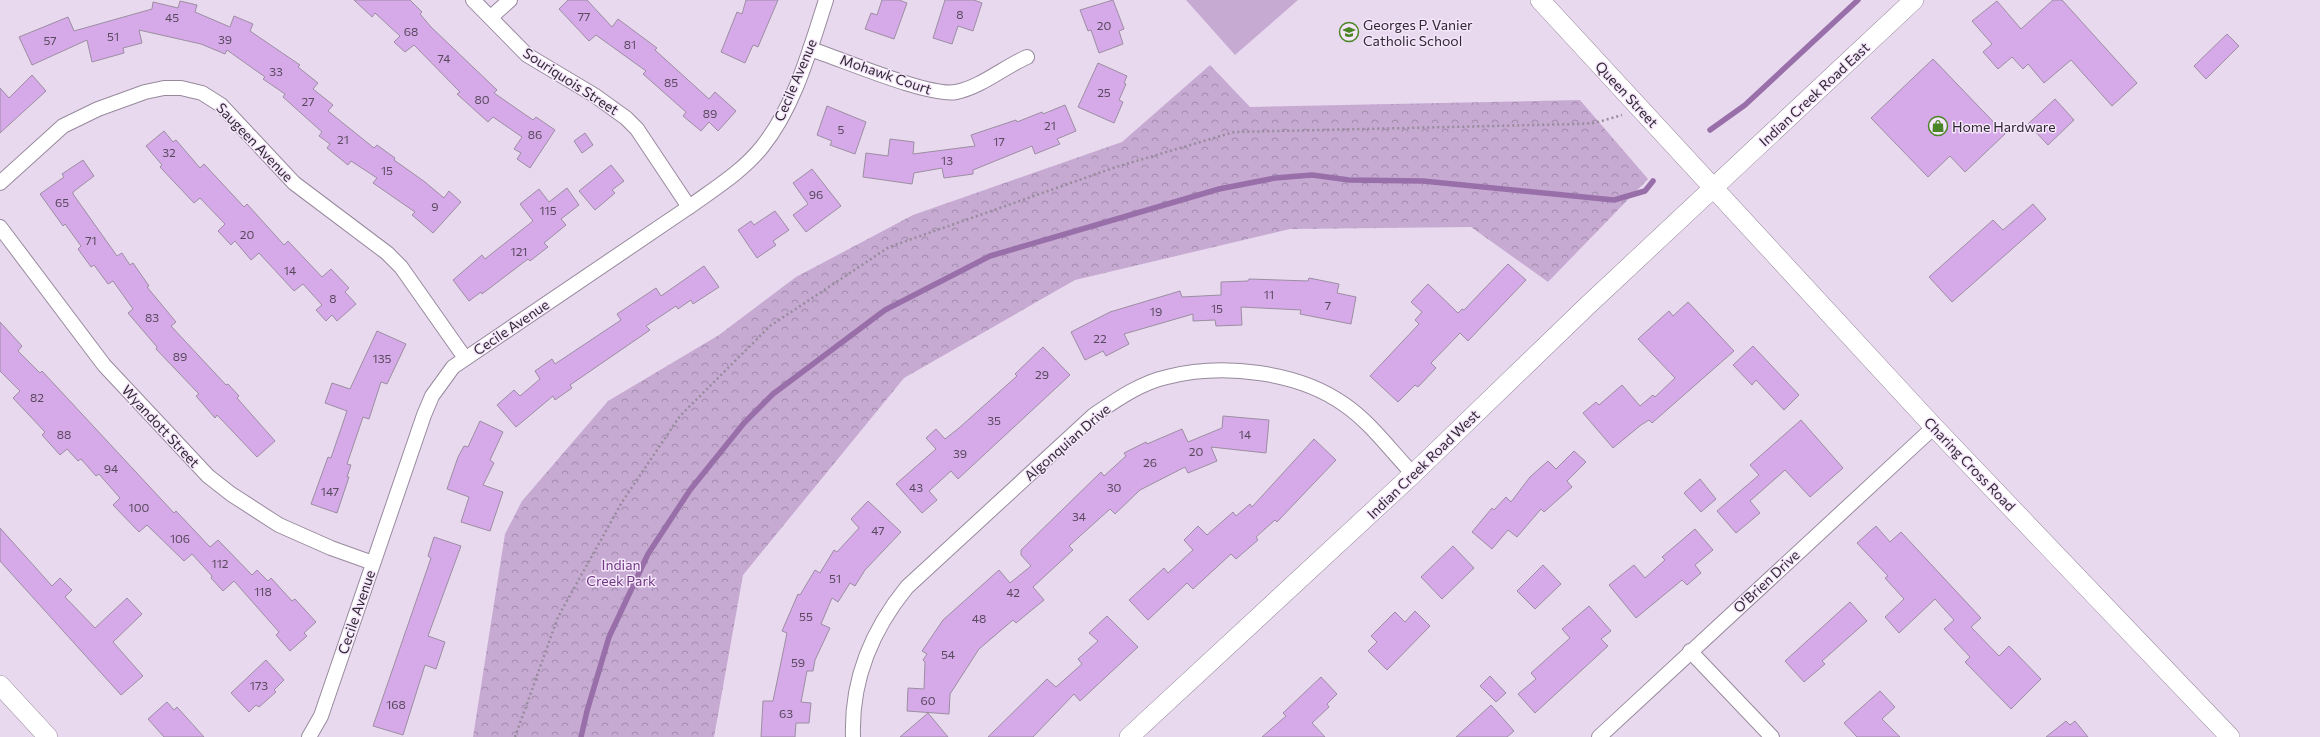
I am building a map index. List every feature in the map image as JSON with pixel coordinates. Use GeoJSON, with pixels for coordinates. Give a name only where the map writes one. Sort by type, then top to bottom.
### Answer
{"type":"FeatureCollection","features":[{"type":"Feature","properties":{"kind":"main road","name":"Queen Street"},"geometry":{"type":"LineString","coordinates":[[1540,0],[1714,187]]}},
{"type":"Feature","properties":{"kind":"main road","name":"Indian Creek Road East"},"geometry":{"type":"LineString","coordinates":[[1714,187],[1914,0]]}},
{"type":"Feature","properties":{"kind":"main road","name":"Charing Cross Road"},"geometry":{"type":"LineString","coordinates":[[1714,187],[1934,427],[2230,737]]}},
{"type":"Feature","properties":{"kind":"main road","name":"Indian Creek Road West"},"geometry":{"type":"LineString","coordinates":[[1129,737],[1413,474],[1586,307],[1714,187]]}},
{"type":"Feature","properties":{"kind":"main road"},"geometry":{"type":"LineString","coordinates":[[0,685],[48,737]]}},
{"type":"Feature","properties":{"kind":"street","name":"Souriquois Street"},"geometry":{"type":"LineString","coordinates":[[473,0],[527,55],[594,94],[626,118],[637,130],[689,207]]}},
{"type":"Feature","properties":{"kind":"street"},"geometry":{"type":"LineString","coordinates":[[491,17],[510,0]]}},
{"type":"Feature","properties":{"kind":"street","name":"Cecile Avenue"},"geometry":{"type":"LineString","coordinates":[[309,737],[321,716],[432,396],[452,367],[719,186],[762,147],[789,102],[810,49],[826,0]]}},
{"type":"Feature","properties":{"kind":"street","name":"Mohawk Court"},"geometry":{"type":"LineString","coordinates":[[810,49],[912,84],[945,93],[968,88],[1027,57]]}},
{"type":"Feature","properties":{"kind":"street","name":"Saugeen Avenue"},"geometry":{"type":"LineString","coordinates":[[0,183],[63,126],[98,109],[145,92],[164,88],[181,88],[202,93],[221,104],[294,183],[376,242],[401,267],[465,358]]}},
{"type":"Feature","properties":{"kind":"street","name":"Wyandott Street"},"geometry":{"type":"LineString","coordinates":[[0,227],[104,365],[208,476],[231,494],[279,525],[331,548],[373,563]]}},
{"type":"Feature","properties":{"kind":"street","name":"Algonquian Drive"},"geometry":{"type":"LineString","coordinates":[[853,737],[854,702],[862,667],[879,628],[892,605],[907,587],[1094,415],[1117,399],[1144,385],[1167,377],[1222,371],[1265,373],[1300,383],[1330,396],[1353,411],[1413,474]]}},
{"type":"Feature","properties":{"kind":"street","name":"O'Brien Drive"},"geometry":{"type":"LineString","coordinates":[[1599,737],[1690,651],[1934,427]]}},
{"type":"Feature","properties":{"kind":"street"},"geometry":{"type":"LineString","coordinates":[[1690,651],[1772,737]]}},
{"type":"Feature","properties":{"kind":"path"},"geometry":{"type":"LineString","coordinates":[[514,737],[558,617],[622,502],[680,416],[770,326],[888,248],[1116,167],[1234,132],[1577,124],[1645,113]]}},
{"type":"Feature","properties":{"kind":"green space"},"geometry":{"type":"Polygon","coordinates":[[[1186,0],[1298,0],[1235,55],[1186,0]]]}},
{"type":"Feature","properties":{"kind":"green space","name":"Indian Creek Park"},"geometry":{"type":"Polygon","coordinates":[[[1210,65],[1250,107],[1580,100],[1648,179],[1548,282],[1471,227],[1290,229],[1075,280],[904,378],[743,575],[714,737],[473,737],[505,534],[522,501],[608,401],[719,335],[796,277],[913,215],[1122,142],[1210,65]]]}},
{"type":"Feature","properties":{"kind":"building"},"geometry":{"type":"Polygon","coordinates":[[[354,0],[410,0],[422,12],[420,14],[431,27],[497,90],[494,93],[533,120],[536,117],[555,130],[530,168],[517,159],[521,153],[514,149],[522,137],[493,117],[488,122],[457,94],[460,92],[414,45],[405,52],[394,42],[400,36],[375,13],[372,17],[354,0]]]}},
{"type":"Feature","properties":{"kind":"building"},"geometry":{"type":"Polygon","coordinates":[[[568,0],[587,0],[612,27],[618,19],[657,48],[655,50],[709,99],[715,92],[736,111],[718,131],[709,122],[701,131],[683,116],[686,112],[643,74],[646,71],[596,35],[589,41],[559,9],[568,0]]]}},
{"type":"Feature","properties":{"kind":"building"},"geometry":{"type":"Polygon","coordinates":[[[746,0],[778,0],[758,47],[753,45],[745,63],[721,52],[737,12],[742,14],[746,0]]]}},
{"type":"Feature","properties":{"kind":"building"},"geometry":{"type":"Polygon","coordinates":[[[882,0],[899,0],[907,3],[894,39],[865,29],[871,13],[877,15],[882,0]]]}},
{"type":"Feature","properties":{"kind":"building"},"geometry":{"type":"Polygon","coordinates":[[[945,0],[974,0],[982,3],[973,31],[958,26],[952,44],[933,38],[945,0]]]}},
{"type":"Feature","properties":{"kind":"building"},"geometry":{"type":"Polygon","coordinates":[[[1113,0],[1124,29],[1119,31],[1123,44],[1099,53],[1091,30],[1088,31],[1080,10],[1113,0]]]}},
{"type":"Feature","properties":{"kind":"building"},"geometry":{"type":"Polygon","coordinates":[[[2053,0],[2062,0],[2137,83],[2112,106],[2071,60],[2044,83],[2028,64],[2023,69],[2012,57],[1998,69],[1983,52],[1992,44],[1972,21],[1997,1],[2021,29],[2053,0]]]}},
{"type":"Feature","properties":{"kind":"building"},"geometry":{"type":"Polygon","coordinates":[[[180,1],[197,5],[195,12],[230,27],[234,16],[253,24],[250,31],[300,65],[298,67],[318,83],[313,89],[333,105],[328,111],[374,148],[377,145],[395,158],[394,160],[425,182],[444,198],[449,191],[461,202],[433,233],[412,215],[415,212],[373,183],[377,178],[351,161],[348,165],[327,148],[330,144],[319,136],[322,132],[283,97],[285,94],[263,79],[265,77],[227,50],[225,54],[201,44],[139,30],[142,43],[123,48],[124,53],[92,62],[87,40],[32,65],[19,37],[68,17],[74,31],[152,9],[153,2],[178,8],[180,1]]]}},
{"type":"Feature","properties":{"kind":"building"},"geometry":{"type":"Polygon","coordinates":[[[2227,34],[2239,46],[2206,79],[2194,66],[2227,34]]]}},
{"type":"Feature","properties":{"kind":"building","name":"Home Hardware"},"geometry":{"type":"Polygon","coordinates":[[[1933,59],[2005,134],[1965,172],[1950,156],[1928,177],[1871,118],[1933,59]]]}},
{"type":"Feature","properties":{"kind":"building"},"geometry":{"type":"Polygon","coordinates":[[[1098,63],[1127,76],[1124,83],[1126,84],[1119,100],[1123,102],[1114,123],[1078,107],[1098,63]]]}},
{"type":"Feature","properties":{"kind":"building"},"geometry":{"type":"Polygon","coordinates":[[[32,75],[46,91],[0,133],[0,88],[9,98],[32,75]]]}},
{"type":"Feature","properties":{"kind":"building"},"geometry":{"type":"Polygon","coordinates":[[[2055,99],[2074,120],[2048,145],[2028,124],[2055,99]]]}},
{"type":"Feature","properties":{"kind":"building"},"geometry":{"type":"Polygon","coordinates":[[[1065,105],[1076,131],[1057,139],[1060,144],[1035,154],[1032,146],[973,170],[973,174],[944,178],[942,168],[914,173],[912,184],[863,177],[866,153],[888,156],[890,139],[914,142],[913,154],[975,146],[971,135],[1016,120],[1017,122],[1042,112],[1043,114],[1065,105]]]}},
{"type":"Feature","properties":{"kind":"building"},"geometry":{"type":"Polygon","coordinates":[[[827,106],[866,122],[855,154],[830,145],[832,141],[817,135],[827,106]]]}},
{"type":"Feature","properties":{"kind":"building"},"geometry":{"type":"Polygon","coordinates":[[[164,131],[173,142],[176,140],[200,168],[204,164],[244,207],[247,204],[284,245],[288,241],[322,277],[331,269],[349,288],[345,292],[356,304],[337,321],[332,315],[326,321],[316,310],[322,305],[303,284],[294,291],[259,253],[251,260],[235,241],[231,245],[218,231],[225,224],[200,198],[194,203],[160,167],[162,165],[146,146],[164,131]]]}},
{"type":"Feature","properties":{"kind":"building"},"geometry":{"type":"Polygon","coordinates":[[[585,133],[593,145],[582,153],[574,141],[585,133]]]}},
{"type":"Feature","properties":{"kind":"building"},"geometry":{"type":"Polygon","coordinates":[[[83,160],[94,176],[73,192],[73,194],[117,256],[122,253],[130,265],[133,263],[149,286],[147,287],[176,322],[171,326],[226,385],[228,384],[239,396],[237,398],[275,441],[257,457],[217,415],[215,418],[196,396],[199,394],[156,349],[157,347],[128,313],[133,309],[113,281],[108,284],[94,265],[91,267],[78,249],[81,246],[65,224],[63,226],[40,194],[64,177],[62,174],[83,160]]]}},
{"type":"Feature","properties":{"kind":"building"},"geometry":{"type":"Polygon","coordinates":[[[611,165],[624,181],[612,190],[615,193],[595,210],[579,191],[611,165]]]}},
{"type":"Feature","properties":{"kind":"building"},"geometry":{"type":"Polygon","coordinates":[[[812,169],[841,206],[806,232],[793,215],[808,204],[793,183],[812,169]]]}},
{"type":"Feature","properties":{"kind":"building"},"geometry":{"type":"Polygon","coordinates":[[[567,188],[579,205],[561,219],[566,225],[544,243],[548,247],[530,261],[528,259],[482,294],[481,292],[469,301],[453,280],[482,255],[485,259],[533,221],[520,204],[539,189],[549,202],[567,188]]]}},
{"type":"Feature","properties":{"kind":"building"},"geometry":{"type":"Polygon","coordinates":[[[2033,204],[2046,219],[1952,302],[1929,277],[1993,220],[2003,230],[2033,204]]]}},
{"type":"Feature","properties":{"kind":"building"},"geometry":{"type":"Polygon","coordinates":[[[775,211],[789,230],[773,241],[776,245],[757,258],[738,230],[751,221],[754,225],[775,211]]]}},
{"type":"Feature","properties":{"kind":"building"},"geometry":{"type":"Polygon","coordinates":[[[1508,264],[1526,280],[1468,341],[1460,333],[1431,363],[1436,368],[1418,387],[1415,385],[1398,402],[1370,376],[1419,324],[1415,320],[1422,312],[1411,302],[1428,284],[1458,313],[1462,309],[1464,310],[1508,264]]]}},
{"type":"Feature","properties":{"kind":"building"},"geometry":{"type":"Polygon","coordinates":[[[704,266],[719,287],[693,304],[691,300],[678,309],[676,306],[646,326],[650,330],[570,385],[572,388],[555,400],[553,396],[516,427],[497,405],[514,390],[520,396],[540,379],[535,371],[552,359],[555,364],[621,320],[617,314],[656,288],[661,296],[704,266]]]}},
{"type":"Feature","properties":{"kind":"building"},"geometry":{"type":"Polygon","coordinates":[[[1309,278],[1339,284],[1337,293],[1356,297],[1351,324],[1300,314],[1301,310],[1241,307],[1242,325],[1216,326],[1215,320],[1193,321],[1193,314],[1124,334],[1129,344],[1106,356],[1103,351],[1085,360],[1071,332],[1110,312],[1180,291],[1182,297],[1221,295],[1221,282],[1248,281],[1249,279],[1308,281],[1309,278]]]}},
{"type":"Feature","properties":{"kind":"building"},"geometry":{"type":"Polygon","coordinates":[[[1688,302],[1734,351],[1652,423],[1649,420],[1641,425],[1613,448],[1583,413],[1596,402],[1599,405],[1622,385],[1640,406],[1653,395],[1655,397],[1675,378],[1638,339],[1669,311],[1673,316],[1688,302]]]}},
{"type":"Feature","properties":{"kind":"building"},"geometry":{"type":"Polygon","coordinates":[[[0,322],[22,346],[18,351],[40,373],[42,371],[174,513],[176,511],[210,547],[218,540],[252,575],[257,570],[268,581],[271,578],[292,601],[295,599],[316,622],[304,633],[307,636],[290,651],[276,635],[279,632],[234,581],[223,591],[211,578],[212,576],[192,554],[184,561],[147,525],[139,532],[113,505],[120,498],[99,474],[96,476],[81,459],[78,461],[67,449],[60,455],[42,435],[45,432],[13,398],[20,391],[0,371],[0,322]]]}},
{"type":"Feature","properties":{"kind":"building"},"geometry":{"type":"Polygon","coordinates":[[[377,331],[406,344],[387,384],[381,382],[369,419],[363,417],[347,464],[351,465],[347,477],[349,477],[337,513],[311,504],[328,457],[331,458],[347,411],[325,403],[332,383],[350,389],[377,331]]]}},
{"type":"Feature","properties":{"kind":"building"},"geometry":{"type":"Polygon","coordinates":[[[1753,346],[1799,395],[1784,410],[1756,380],[1752,385],[1733,365],[1753,346]]]}},
{"type":"Feature","properties":{"kind":"building"},"geometry":{"type":"Polygon","coordinates":[[[1043,347],[1070,375],[958,479],[951,471],[929,491],[937,500],[922,513],[896,484],[936,449],[926,438],[936,429],[945,439],[1017,376],[1015,374],[1043,347]]]}},
{"type":"Feature","properties":{"kind":"building"},"geometry":{"type":"Polygon","coordinates":[[[1223,416],[1269,420],[1266,453],[1211,447],[1217,461],[1188,473],[1185,467],[1140,490],[1115,514],[1110,509],[1069,546],[1073,550],[1033,587],[1044,600],[1016,623],[1013,620],[979,649],[950,694],[949,714],[907,711],[908,688],[924,689],[925,662],[923,660],[927,654],[922,651],[943,620],[999,570],[1010,583],[1031,566],[1021,555],[1021,550],[1101,472],[1104,476],[1126,456],[1124,453],[1146,442],[1147,444],[1182,429],[1188,442],[1222,428],[1223,416]]]}},
{"type":"Feature","properties":{"kind":"building"},"geometry":{"type":"Polygon","coordinates":[[[1801,420],[1843,468],[1810,497],[1785,470],[1750,501],[1760,513],[1736,533],[1717,511],[1759,475],[1750,465],[1801,420]]]}},
{"type":"Feature","properties":{"kind":"building"},"geometry":{"type":"Polygon","coordinates":[[[480,421],[503,432],[490,460],[494,463],[483,485],[503,492],[490,531],[461,522],[469,497],[447,489],[458,457],[464,446],[468,447],[480,421]]]}},
{"type":"Feature","properties":{"kind":"building"},"geometry":{"type":"Polygon","coordinates":[[[1314,439],[1336,460],[1277,522],[1275,520],[1256,537],[1258,540],[1236,559],[1231,554],[1193,589],[1187,583],[1148,620],[1129,600],[1164,568],[1168,573],[1193,550],[1184,540],[1198,526],[1207,535],[1233,512],[1236,516],[1250,504],[1252,507],[1314,439]]]}},
{"type":"Feature","properties":{"kind":"building"},"geometry":{"type":"Polygon","coordinates":[[[1574,451],[1586,462],[1567,481],[1572,487],[1544,512],[1541,509],[1517,537],[1508,530],[1492,549],[1472,532],[1492,508],[1494,510],[1506,497],[1511,502],[1530,477],[1548,461],[1556,469],[1574,451]]]}},
{"type":"Feature","properties":{"kind":"building"},"geometry":{"type":"Polygon","coordinates":[[[1700,479],[1716,499],[1701,512],[1684,493],[1700,479]]]}},
{"type":"Feature","properties":{"kind":"building"},"geometry":{"type":"Polygon","coordinates":[[[868,501],[901,532],[865,570],[855,586],[850,583],[838,602],[832,598],[821,624],[830,628],[815,660],[813,671],[807,671],[801,702],[811,703],[809,723],[796,723],[795,737],[761,737],[763,701],[773,701],[787,633],[782,631],[798,594],[800,595],[815,570],[820,573],[834,550],[837,552],[859,528],[851,519],[868,501]]]}},
{"type":"Feature","properties":{"kind":"building"},"geometry":{"type":"Polygon","coordinates":[[[1876,526],[1890,542],[1901,532],[1981,618],[1971,627],[1999,656],[2009,646],[2041,679],[2011,709],[1965,662],[1970,657],[1944,629],[1954,620],[1935,599],[1899,633],[1885,617],[1904,599],[1885,578],[1888,576],[1857,543],[1876,526]]]}},
{"type":"Feature","properties":{"kind":"building"},"geometry":{"type":"Polygon","coordinates":[[[0,528],[52,586],[60,578],[72,590],[65,597],[95,628],[127,598],[142,614],[113,642],[143,676],[121,695],[0,561],[0,528]]]}},
{"type":"Feature","properties":{"kind":"building"},"geometry":{"type":"Polygon","coordinates":[[[1695,529],[1713,550],[1695,565],[1701,573],[1687,585],[1682,580],[1636,618],[1609,585],[1634,565],[1645,578],[1665,560],[1662,557],[1695,529]]]}},
{"type":"Feature","properties":{"kind":"building"},"geometry":{"type":"Polygon","coordinates":[[[434,537],[461,546],[428,636],[445,642],[436,669],[425,665],[403,735],[373,726],[431,558],[428,556],[434,537]]]}},
{"type":"Feature","properties":{"kind":"building"},"geometry":{"type":"Polygon","coordinates":[[[1453,546],[1474,568],[1442,599],[1421,577],[1453,546]]]}},
{"type":"Feature","properties":{"kind":"building"},"geometry":{"type":"Polygon","coordinates":[[[1543,565],[1561,584],[1535,609],[1517,591],[1543,565]]]}},
{"type":"Feature","properties":{"kind":"building"},"geometry":{"type":"Polygon","coordinates":[[[1850,602],[1867,621],[1822,661],[1825,664],[1804,682],[1785,661],[1850,602]]]}},
{"type":"Feature","properties":{"kind":"building"},"geometry":{"type":"Polygon","coordinates":[[[1589,606],[1611,631],[1601,639],[1608,646],[1535,713],[1518,694],[1536,679],[1531,673],[1570,638],[1562,629],[1589,606]]]}},
{"type":"Feature","properties":{"kind":"building"},"geometry":{"type":"Polygon","coordinates":[[[1415,611],[1430,626],[1387,670],[1368,651],[1377,642],[1371,636],[1395,612],[1405,622],[1415,611]]]}},
{"type":"Feature","properties":{"kind":"building"},"geometry":{"type":"Polygon","coordinates":[[[1107,616],[1138,647],[1080,701],[1074,694],[1033,737],[988,737],[1047,679],[1056,687],[1082,664],[1078,659],[1098,641],[1089,633],[1107,616]]]}},
{"type":"Feature","properties":{"kind":"building"},"geometry":{"type":"Polygon","coordinates":[[[266,660],[284,680],[274,690],[276,692],[259,707],[256,705],[249,712],[231,693],[266,660]]]}},
{"type":"Feature","properties":{"kind":"building"},"geometry":{"type":"Polygon","coordinates":[[[1490,676],[1506,693],[1496,702],[1480,686],[1490,676]]]}},
{"type":"Feature","properties":{"kind":"building"},"geometry":{"type":"Polygon","coordinates":[[[1321,677],[1337,694],[1327,704],[1329,707],[1312,723],[1325,737],[1262,737],[1286,716],[1283,713],[1321,677]]]}},
{"type":"Feature","properties":{"kind":"building"},"geometry":{"type":"Polygon","coordinates":[[[1880,691],[1895,707],[1882,719],[1900,737],[1857,737],[1844,723],[1880,691]]]}},
{"type":"Feature","properties":{"kind":"building"},"geometry":{"type":"Polygon","coordinates":[[[167,702],[174,710],[177,707],[204,737],[164,737],[148,719],[167,702]]]}},
{"type":"Feature","properties":{"kind":"building"},"geometry":{"type":"Polygon","coordinates":[[[1491,705],[1514,731],[1507,737],[1456,737],[1491,705]]]}},
{"type":"Feature","properties":{"kind":"building"},"geometry":{"type":"Polygon","coordinates":[[[928,713],[948,737],[900,737],[928,713]]]}},
{"type":"Feature","properties":{"kind":"building"},"geometry":{"type":"Polygon","coordinates":[[[2066,721],[2070,725],[2075,721],[2088,737],[2046,737],[2066,721]]]}},
{"type":"Feature","properties":{"kind":"waterway"},"geometry":{"type":"LineString","coordinates":[[1710,130],[1745,105],[1858,0]]}},
{"type":"Feature","properties":{"kind":"waterway"},"geometry":{"type":"LineString","coordinates":[[581,737],[587,711],[609,637],[648,554],[690,490],[744,423],[773,394],[885,310],[990,256],[1219,189],[1275,178],[1312,175],[1349,180],[1423,181],[1614,200],[1645,191],[1653,181]]}},
{"type":"Feature","properties":{"kind":"place","name":"Georges P. Vanier Catholic School"},"geometry":{"type":"Point","coordinates":[1349,32]}},
{"type":"Feature","properties":{"kind":"place","name":"Home Hardware"},"geometry":{"type":"Point","coordinates":[1938,126]}}]}
